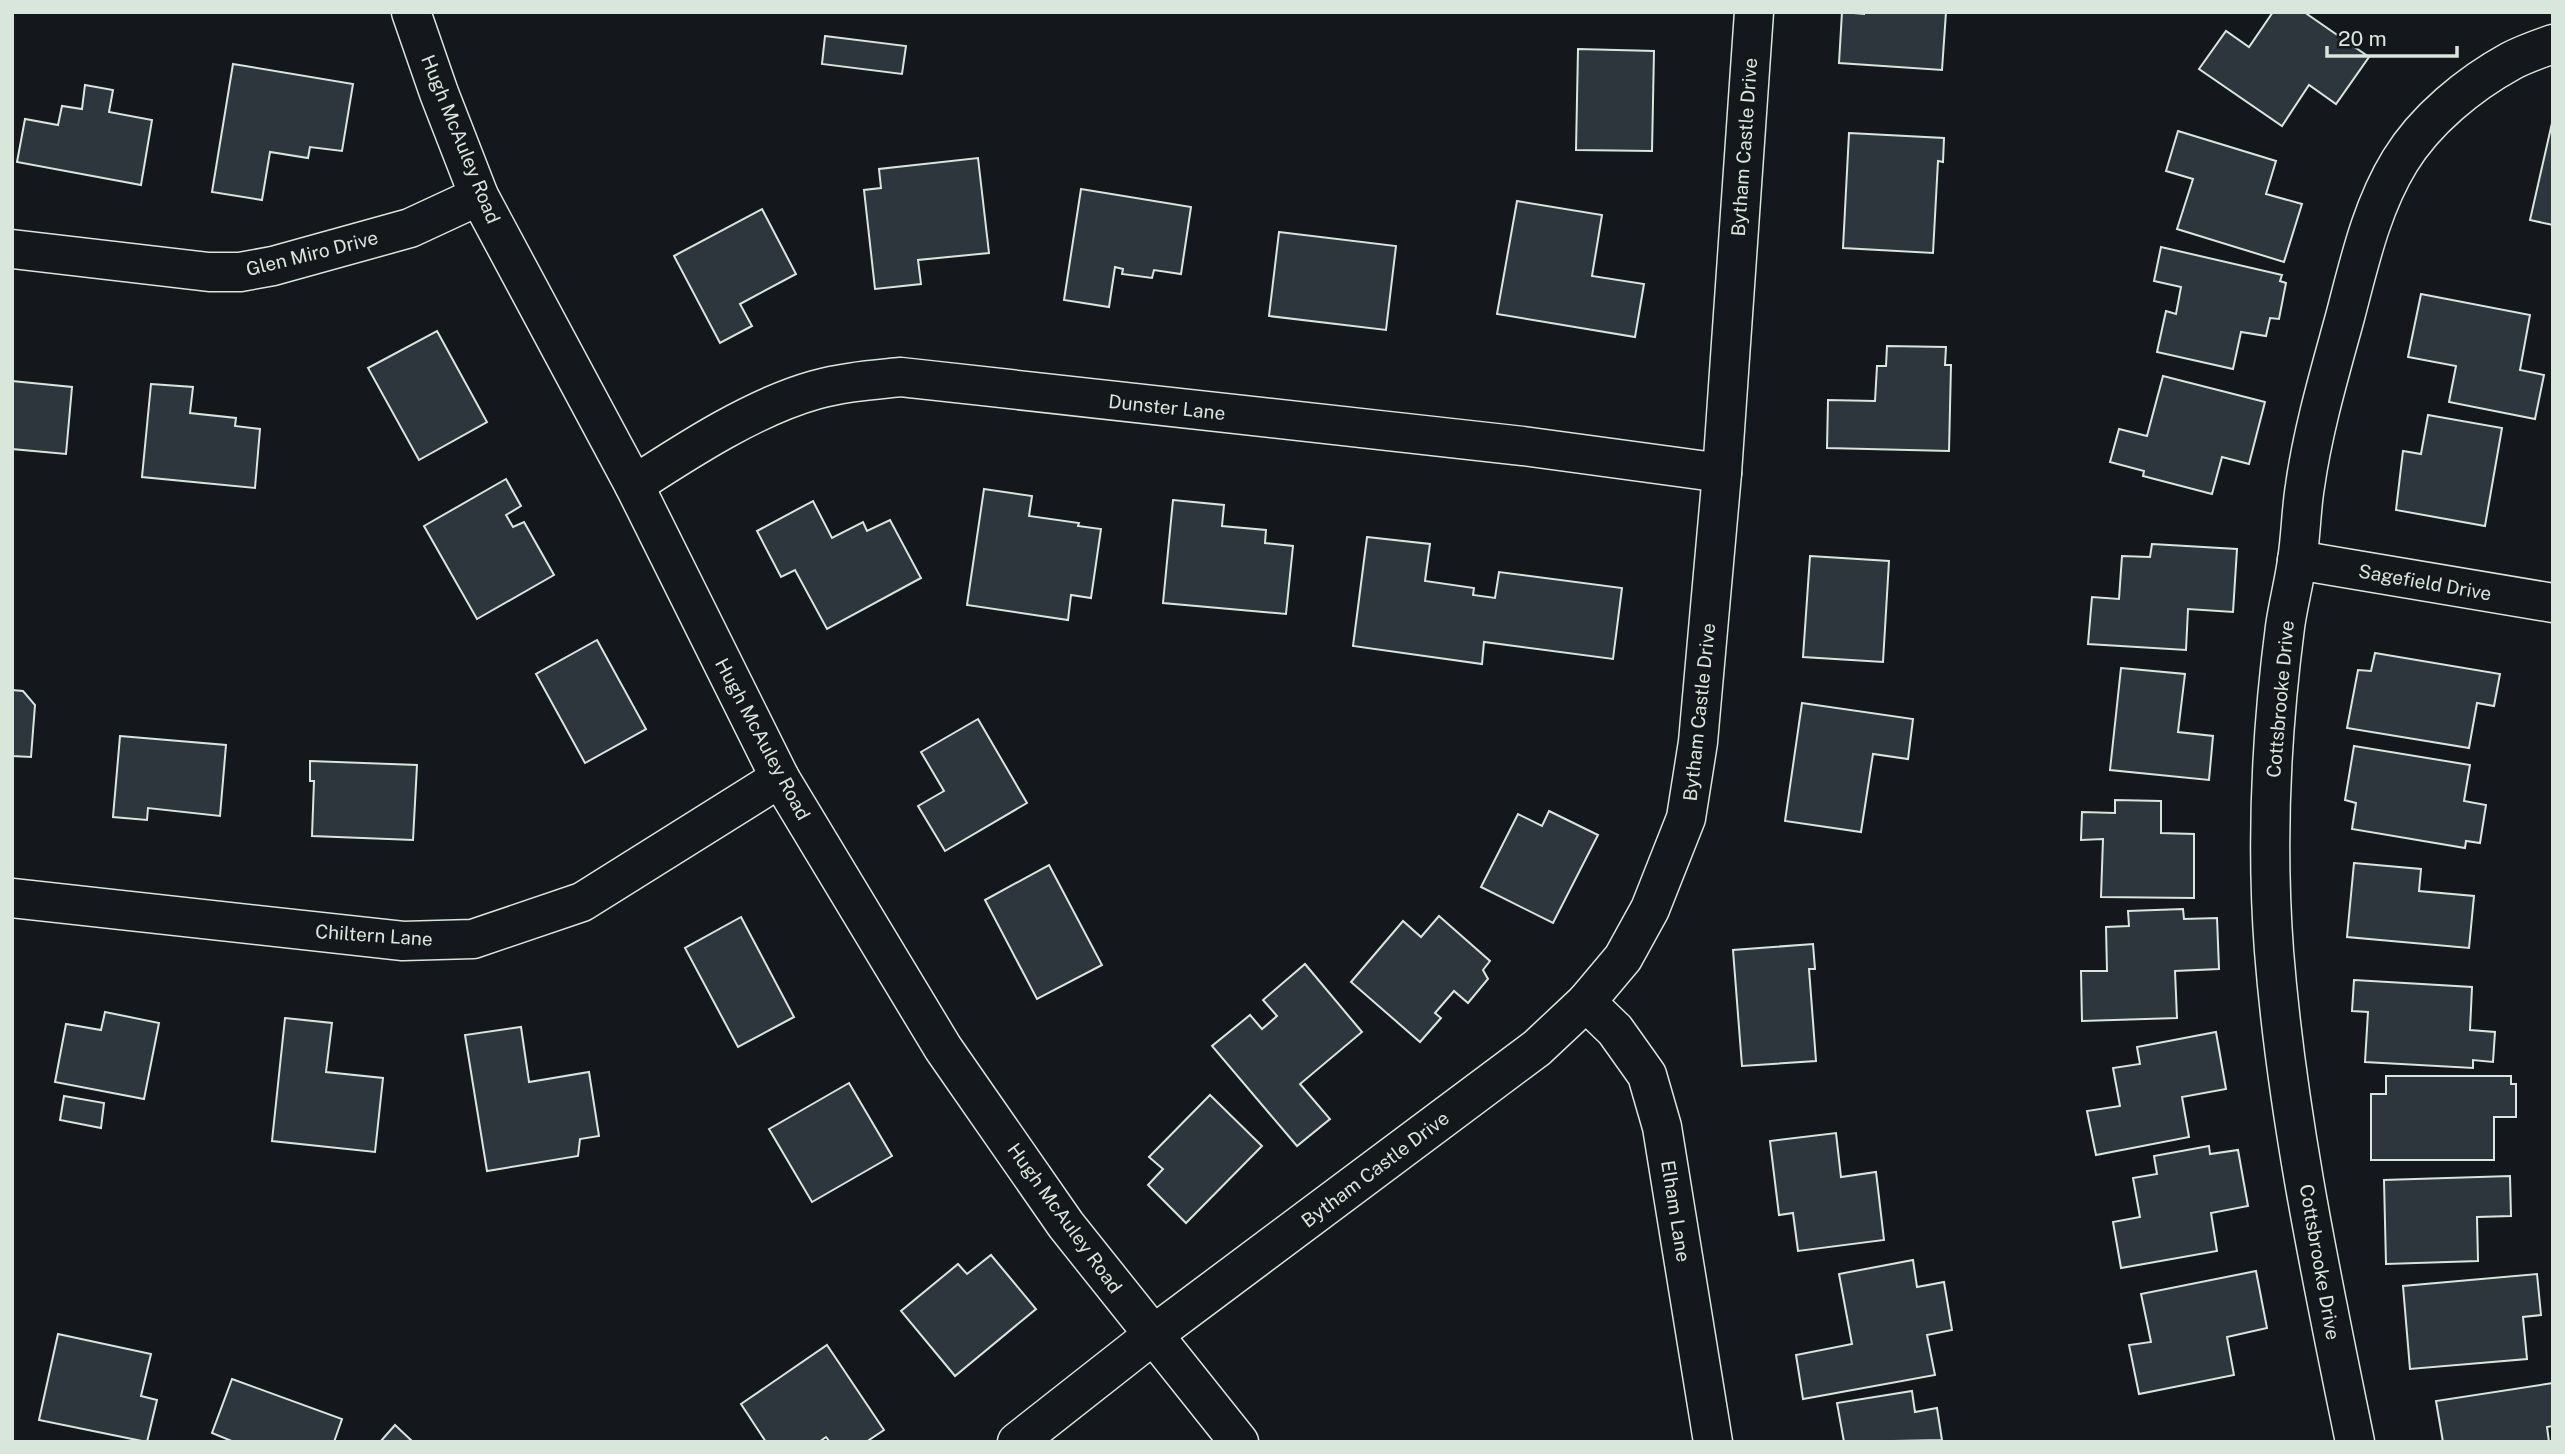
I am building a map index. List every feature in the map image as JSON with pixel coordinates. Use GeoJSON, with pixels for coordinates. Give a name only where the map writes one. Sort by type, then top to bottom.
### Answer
{"type":"FeatureCollection","features":[{"type":"Feature","properties":{"kind":"street","name":"Hugh McAuley Road"},"geometry":{"type":"LineString","coordinates":[[411,12],[479,196],[634,485],[780,778],[943,1048],[1066,1225],[1239,1442]]}},
{"type":"Feature","properties":{"kind":"street","name":"Bytham Castle Drive"},"geometry":{"type":"LineString","coordinates":[[1017,1442],[1153,1335],[1537,1048],[1586,1002],[1623,958],[1650,909],[1686,818],[1698,742],[1722,473],[1754,12]]}},
{"type":"Feature","properties":{"kind":"street","name":"Cottsbrooke Drive"},"geometry":{"type":"LineString","coordinates":[[2355,1442],[2323,1286],[2289,1079],[2274,951],[2269,833],[2274,736],[2285,626],[2297,560],[2305,484],[2327,381],[2362,252],[2383,192],[2402,158],[2426,128],[2464,93],[2511,61],[2553,44]]}},
{"type":"Feature","properties":{"kind":"street","name":"Glen Miro Drive"},"geometry":{"type":"LineString","coordinates":[[12,249],[209,272],[240,272],[274,266],[410,228],[479,196]]}},
{"type":"Feature","properties":{"kind":"street","name":"Dunster Lane"},"geometry":{"type":"LineString","coordinates":[[634,485],[683,453],[775,405],[816,390],[854,382],[901,377],[1523,446],[1722,473]]}},
{"type":"Feature","properties":{"kind":"street","name":"Sagefield Drive"},"geometry":{"type":"LineString","coordinates":[[2297,560],[2553,603]]}},
{"type":"Feature","properties":{"kind":"street","name":"Chiltern Lane"},"geometry":{"type":"LineString","coordinates":[[12,898],[403,941],[473,939],[582,902],[780,778]]}},
{"type":"Feature","properties":{"kind":"street","name":"Elham Lane"},"geometry":{"type":"LineString","coordinates":[[1586,1002],[1615,1030],[1647,1075],[1662,1128],[1713,1442]]}},
{"type":"Feature","properties":{"kind":"building"},"geometry":{"type":"Polygon","coordinates":[[[1842,12],[1946,12],[1942,70],[1839,63],[1842,12]]]}},
{"type":"Feature","properties":{"kind":"building"},"geometry":{"type":"Polygon","coordinates":[[[2273,12],[2304,12],[2369,57],[2336,104],[2309,85],[2282,126],[2199,69],[2226,31],[2249,47],[2273,12]]]}},
{"type":"Feature","properties":{"kind":"building"},"geometry":{"type":"Polygon","coordinates":[[[825,36],[906,46],[902,74],[822,64],[825,36]]]}},
{"type":"Feature","properties":{"kind":"building"},"geometry":{"type":"Polygon","coordinates":[[[1578,49],[1654,51],[1652,151],[1576,150],[1578,49]]]}},
{"type":"Feature","properties":{"kind":"building"},"geometry":{"type":"Polygon","coordinates":[[[233,64],[353,84],[342,151],[310,147],[308,158],[270,152],[262,200],[212,192],[233,64]]]}},
{"type":"Feature","properties":{"kind":"building"},"geometry":{"type":"Polygon","coordinates":[[[85,85],[113,90],[109,112],[152,120],[141,185],[17,162],[25,119],[58,125],[62,106],[82,109],[85,85]]]}},
{"type":"Feature","properties":{"kind":"building"},"geometry":{"type":"Polygon","coordinates":[[[2553,124],[2553,225],[2530,220],[2553,124]]]}},
{"type":"Feature","properties":{"kind":"building"},"geometry":{"type":"Polygon","coordinates":[[[2178,131],[2276,161],[2266,194],[2302,204],[2284,262],[2177,229],[2193,179],[2166,171],[2178,131]]]}},
{"type":"Feature","properties":{"kind":"building"},"geometry":{"type":"Polygon","coordinates":[[[1849,133],[1944,138],[1943,162],[1938,161],[1933,253],[1843,248],[1849,133]]]}},
{"type":"Feature","properties":{"kind":"building"},"geometry":{"type":"Polygon","coordinates":[[[978,158],[989,253],[918,260],[921,284],[875,289],[864,190],[881,188],[879,169],[978,158]]]}},
{"type":"Feature","properties":{"kind":"building"},"geometry":{"type":"Polygon","coordinates":[[[1081,189],[1191,207],[1181,274],[1154,270],[1152,278],[1122,274],[1123,269],[1115,267],[1109,307],[1064,300],[1081,189]]]}},
{"type":"Feature","properties":{"kind":"building"},"geometry":{"type":"Polygon","coordinates":[[[1517,201],[1602,215],[1592,276],[1644,284],[1635,337],[1497,314],[1517,201]]]}},
{"type":"Feature","properties":{"kind":"building"},"geometry":{"type":"Polygon","coordinates":[[[762,209],[796,274],[740,304],[752,326],[720,343],[674,256],[762,209]]]}},
{"type":"Feature","properties":{"kind":"building"},"geometry":{"type":"Polygon","coordinates":[[[1279,232],[1396,246],[1386,330],[1269,316],[1279,232]]]}},
{"type":"Feature","properties":{"kind":"building"},"geometry":{"type":"Polygon","coordinates":[[[2161,247],[2282,275],[2280,281],[2286,283],[2279,319],[2270,318],[2266,336],[2241,332],[2233,369],[2157,352],[2166,311],[2176,314],[2181,287],[2154,281],[2161,247]]]}},
{"type":"Feature","properties":{"kind":"building"},"geometry":{"type":"Polygon","coordinates":[[[2421,294],[2530,315],[2520,370],[2544,375],[2535,419],[2449,402],[2456,366],[2408,357],[2421,294]]]}},
{"type":"Feature","properties":{"kind":"building"},"geometry":{"type":"Polygon","coordinates":[[[437,331],[487,422],[419,460],[368,368],[437,331]]]}},
{"type":"Feature","properties":{"kind":"building"},"geometry":{"type":"Polygon","coordinates":[[[1887,346],[1946,347],[1945,365],[1951,365],[1949,451],[1827,448],[1828,400],[1875,401],[1877,366],[1886,366],[1887,346]]]}},
{"type":"Feature","properties":{"kind":"building"},"geometry":{"type":"Polygon","coordinates":[[[2163,376],[2265,402],[2249,464],[2222,457],[2212,494],[2143,476],[2144,471],[2110,462],[2119,429],[2147,436],[2163,376]]]}},
{"type":"Feature","properties":{"kind":"building"},"geometry":{"type":"Polygon","coordinates":[[[12,381],[72,387],[66,454],[12,449],[12,381]]]}},
{"type":"Feature","properties":{"kind":"building"},"geometry":{"type":"Polygon","coordinates":[[[151,384],[193,387],[190,413],[236,418],[235,426],[260,429],[255,488],[142,477],[151,384]]]}},
{"type":"Feature","properties":{"kind":"building"},"geometry":{"type":"Polygon","coordinates":[[[2428,415],[2502,428],[2485,526],[2396,510],[2403,451],[2421,454],[2428,415]]]}},
{"type":"Feature","properties":{"kind":"building"},"geometry":{"type":"Polygon","coordinates":[[[506,479],[521,506],[506,515],[513,527],[524,522],[554,575],[477,619],[424,526],[506,479]]]}},
{"type":"Feature","properties":{"kind":"building"},"geometry":{"type":"Polygon","coordinates":[[[984,489],[1032,496],[1029,516],[1101,529],[1091,598],[1071,595],[1068,620],[967,605],[984,489]]]}},
{"type":"Feature","properties":{"kind":"building"},"geometry":{"type":"Polygon","coordinates":[[[1173,500],[1224,505],[1222,526],[1266,530],[1265,543],[1293,546],[1286,614],[1163,603],[1173,500]]]}},
{"type":"Feature","properties":{"kind":"building"},"geometry":{"type":"Polygon","coordinates":[[[813,501],[832,538],[863,522],[867,531],[890,520],[921,578],[827,629],[795,570],[781,577],[757,531],[813,501]]]}},
{"type":"Feature","properties":{"kind":"building"},"geometry":{"type":"Polygon","coordinates":[[[1367,537],[1430,544],[1425,581],[1474,588],[1473,595],[1495,598],[1499,572],[1622,588],[1613,659],[1484,642],[1482,664],[1353,646],[1367,537]]]}},
{"type":"Feature","properties":{"kind":"building"},"geometry":{"type":"Polygon","coordinates":[[[2152,544],[2237,549],[2233,612],[2188,609],[2186,650],[2088,644],[2092,597],[2119,599],[2122,556],[2150,557],[2152,544]]]}},
{"type":"Feature","properties":{"kind":"building"},"geometry":{"type":"Polygon","coordinates":[[[1810,556],[1889,561],[1883,662],[1803,657],[1810,556]]]}},
{"type":"Feature","properties":{"kind":"building"},"geometry":{"type":"Polygon","coordinates":[[[597,640],[646,729],[585,763],[536,674],[597,640]]]}},
{"type":"Feature","properties":{"kind":"building"},"geometry":{"type":"Polygon","coordinates":[[[2375,653],[2500,674],[2494,706],[2477,703],[2469,748],[2347,728],[2358,670],[2371,671],[2375,653]]]}},
{"type":"Feature","properties":{"kind":"building"},"geometry":{"type":"Polygon","coordinates":[[[2121,668],[2185,674],[2178,732],[2213,736],[2209,780],[2110,770],[2121,668]]]}},
{"type":"Feature","properties":{"kind":"building"},"geometry":{"type":"Polygon","coordinates":[[[12,690],[23,691],[35,705],[31,757],[12,756],[12,690]]]}},
{"type":"Feature","properties":{"kind":"building"},"geometry":{"type":"Polygon","coordinates":[[[1802,703],[1913,719],[1908,759],[1873,754],[1861,832],[1785,821],[1802,703]]]}},
{"type":"Feature","properties":{"kind":"building"},"geometry":{"type":"Polygon","coordinates":[[[978,719],[1027,803],[945,851],[918,806],[944,791],[921,752],[978,719]]]}},
{"type":"Feature","properties":{"kind":"building"},"geometry":{"type":"Polygon","coordinates":[[[120,736],[226,745],[220,816],[148,808],[147,820],[113,817],[120,736]]]}},
{"type":"Feature","properties":{"kind":"building"},"geometry":{"type":"Polygon","coordinates":[[[2354,746],[2470,765],[2464,801],[2486,805],[2480,843],[2466,841],[2465,848],[2352,829],[2356,803],[2345,800],[2354,746]]]}},
{"type":"Feature","properties":{"kind":"building"},"geometry":{"type":"Polygon","coordinates":[[[310,761],[417,765],[413,840],[312,836],[314,781],[310,781],[310,761]]]}},
{"type":"Feature","properties":{"kind":"building"},"geometry":{"type":"Polygon","coordinates":[[[2115,800],[2161,801],[2161,833],[2194,834],[2194,898],[2101,897],[2103,839],[2081,840],[2082,812],[2115,813],[2115,800]]]}},
{"type":"Feature","properties":{"kind":"building"},"geometry":{"type":"Polygon","coordinates":[[[1549,811],[1598,835],[1553,923],[1481,887],[1518,814],[1542,826],[1549,811]]]}},
{"type":"Feature","properties":{"kind":"building"},"geometry":{"type":"Polygon","coordinates":[[[2354,863],[2421,869],[2419,891],[2474,896],[2469,948],[2347,937],[2354,863]]]}},
{"type":"Feature","properties":{"kind":"building"},"geometry":{"type":"Polygon","coordinates":[[[1049,865],[1102,965],[1037,999],[985,900],[1049,865]]]}},
{"type":"Feature","properties":{"kind":"building"},"geometry":{"type":"Polygon","coordinates":[[[2183,909],[2184,919],[2217,918],[2219,969],[2175,971],[2177,1018],[2082,1021],[2081,971],[2107,971],[2106,927],[2129,926],[2128,911],[2183,909]]]}},
{"type":"Feature","properties":{"kind":"building"},"geometry":{"type":"Polygon","coordinates":[[[1439,916],[1490,961],[1483,970],[1488,979],[1468,1003],[1454,991],[1435,1013],[1441,1018],[1420,1042],[1351,982],[1403,921],[1421,937],[1439,916]]]}},
{"type":"Feature","properties":{"kind":"building"},"geometry":{"type":"Polygon","coordinates":[[[741,917],[794,1017],[738,1047],[685,948],[741,917]]]}},
{"type":"Feature","properties":{"kind":"building"},"geometry":{"type":"Polygon","coordinates":[[[1813,944],[1815,969],[1809,969],[1816,1061],[1742,1066],[1733,950],[1813,944]]]}},
{"type":"Feature","properties":{"kind":"building"},"geometry":{"type":"Polygon","coordinates":[[[1305,964],[1362,1032],[1300,1084],[1330,1119],[1297,1146],[1212,1046],[1250,1015],[1262,1029],[1277,1016],[1263,1000],[1305,964]]]}},
{"type":"Feature","properties":{"kind":"building"},"geometry":{"type":"Polygon","coordinates":[[[2354,980],[2472,987],[2470,1030],[2495,1032],[2493,1062],[2473,1060],[2473,1068],[2365,1062],[2368,1012],[2352,1011],[2354,980]]]}},
{"type":"Feature","properties":{"kind":"building"},"geometry":{"type":"Polygon","coordinates":[[[105,1012],[159,1023],[144,1099],[55,1082],[66,1024],[101,1030],[105,1012]]]}},
{"type":"Feature","properties":{"kind":"building"},"geometry":{"type":"Polygon","coordinates":[[[285,1018],[332,1023],[326,1072],[383,1078],[375,1152],[272,1141],[285,1018]]]}},
{"type":"Feature","properties":{"kind":"building"},"geometry":{"type":"Polygon","coordinates":[[[521,1027],[529,1082],[589,1072],[599,1136],[580,1139],[578,1156],[487,1171],[465,1035],[521,1027]]]}},
{"type":"Feature","properties":{"kind":"building"},"geometry":{"type":"Polygon","coordinates":[[[2216,1032],[2226,1089],[2182,1097],[2189,1137],[2096,1155],[2087,1111],[2120,1106],[2113,1068],[2140,1064],[2137,1047],[2216,1032]]]}},
{"type":"Feature","properties":{"kind":"building"},"geometry":{"type":"Polygon","coordinates":[[[2386,1076],[2511,1076],[2511,1084],[2516,1084],[2516,1117],[2494,1117],[2494,1160],[2371,1160],[2371,1094],[2386,1094],[2386,1076]]]}},
{"type":"Feature","properties":{"kind":"building"},"geometry":{"type":"Polygon","coordinates":[[[849,1083],[892,1156],[812,1202],[769,1129],[849,1083]]]}},
{"type":"Feature","properties":{"kind":"building"},"geometry":{"type":"Polygon","coordinates":[[[1210,1095],[1262,1146],[1186,1223],[1148,1185],[1163,1169],[1149,1157],[1210,1095]]]}},
{"type":"Feature","properties":{"kind":"building"},"geometry":{"type":"Polygon","coordinates":[[[64,1096],[104,1103],[101,1128],[60,1120],[64,1096]]]}},
{"type":"Feature","properties":{"kind":"building"},"geometry":{"type":"Polygon","coordinates":[[[1836,1133],[1841,1177],[1876,1172],[1884,1240],[1798,1251],[1793,1213],[1779,1215],[1770,1141],[1836,1133]]]}},
{"type":"Feature","properties":{"kind":"building"},"geometry":{"type":"Polygon","coordinates":[[[2209,1146],[2210,1154],[2238,1150],[2248,1206],[2211,1213],[2217,1251],[2121,1268],[2113,1222],[2140,1217],[2133,1178],[2157,1174],[2154,1156],[2209,1146]]]}},
{"type":"Feature","properties":{"kind":"building"},"geometry":{"type":"Polygon","coordinates":[[[2510,1176],[2511,1216],[2477,1217],[2478,1261],[2386,1264],[2384,1180],[2510,1176]]]}},
{"type":"Feature","properties":{"kind":"building"},"geometry":{"type":"Polygon","coordinates":[[[991,1255],[1036,1309],[955,1376],[901,1311],[958,1264],[967,1274],[991,1255]]]}},
{"type":"Feature","properties":{"kind":"building"},"geometry":{"type":"Polygon","coordinates":[[[1913,1260],[1917,1287],[1944,1282],[1952,1330],[1927,1335],[1935,1375],[1803,1399],[1796,1355],[1852,1344],[1839,1274],[1913,1260]]]}},
{"type":"Feature","properties":{"kind":"building"},"geometry":{"type":"Polygon","coordinates":[[[2256,1271],[2267,1328],[2227,1337],[2234,1375],[2139,1394],[2129,1345],[2151,1342],[2141,1294],[2256,1271]]]}},
{"type":"Feature","properties":{"kind":"building"},"geometry":{"type":"Polygon","coordinates":[[[2537,1274],[2541,1315],[2523,1317],[2527,1359],[2410,1369],[2403,1286],[2537,1274]]]}},
{"type":"Feature","properties":{"kind":"building"},"geometry":{"type":"Polygon","coordinates":[[[58,1334],[151,1354],[141,1396],[157,1400],[147,1442],[39,1420],[58,1334]]]}},
{"type":"Feature","properties":{"kind":"building"},"geometry":{"type":"Polygon","coordinates":[[[827,1345],[884,1430],[866,1442],[830,1442],[826,1437],[819,1442],[766,1442],[741,1404],[827,1345]]]}},
{"type":"Feature","properties":{"kind":"building"},"geometry":{"type":"Polygon","coordinates":[[[232,1379],[342,1419],[334,1442],[234,1442],[212,1433],[232,1379]]]}},
{"type":"Feature","properties":{"kind":"building"},"geometry":{"type":"Polygon","coordinates":[[[2553,1383],[2553,1426],[2547,1427],[2549,1442],[2443,1442],[2436,1401],[2553,1383]]]}},
{"type":"Feature","properties":{"kind":"building"},"geometry":{"type":"Polygon","coordinates":[[[1912,1391],[1915,1412],[1937,1408],[1942,1440],[1844,1442],[1837,1403],[1912,1391]]]}},
{"type":"Feature","properties":{"kind":"building"},"geometry":{"type":"Polygon","coordinates":[[[395,1425],[413,1442],[380,1442],[395,1425]]]}}]}
